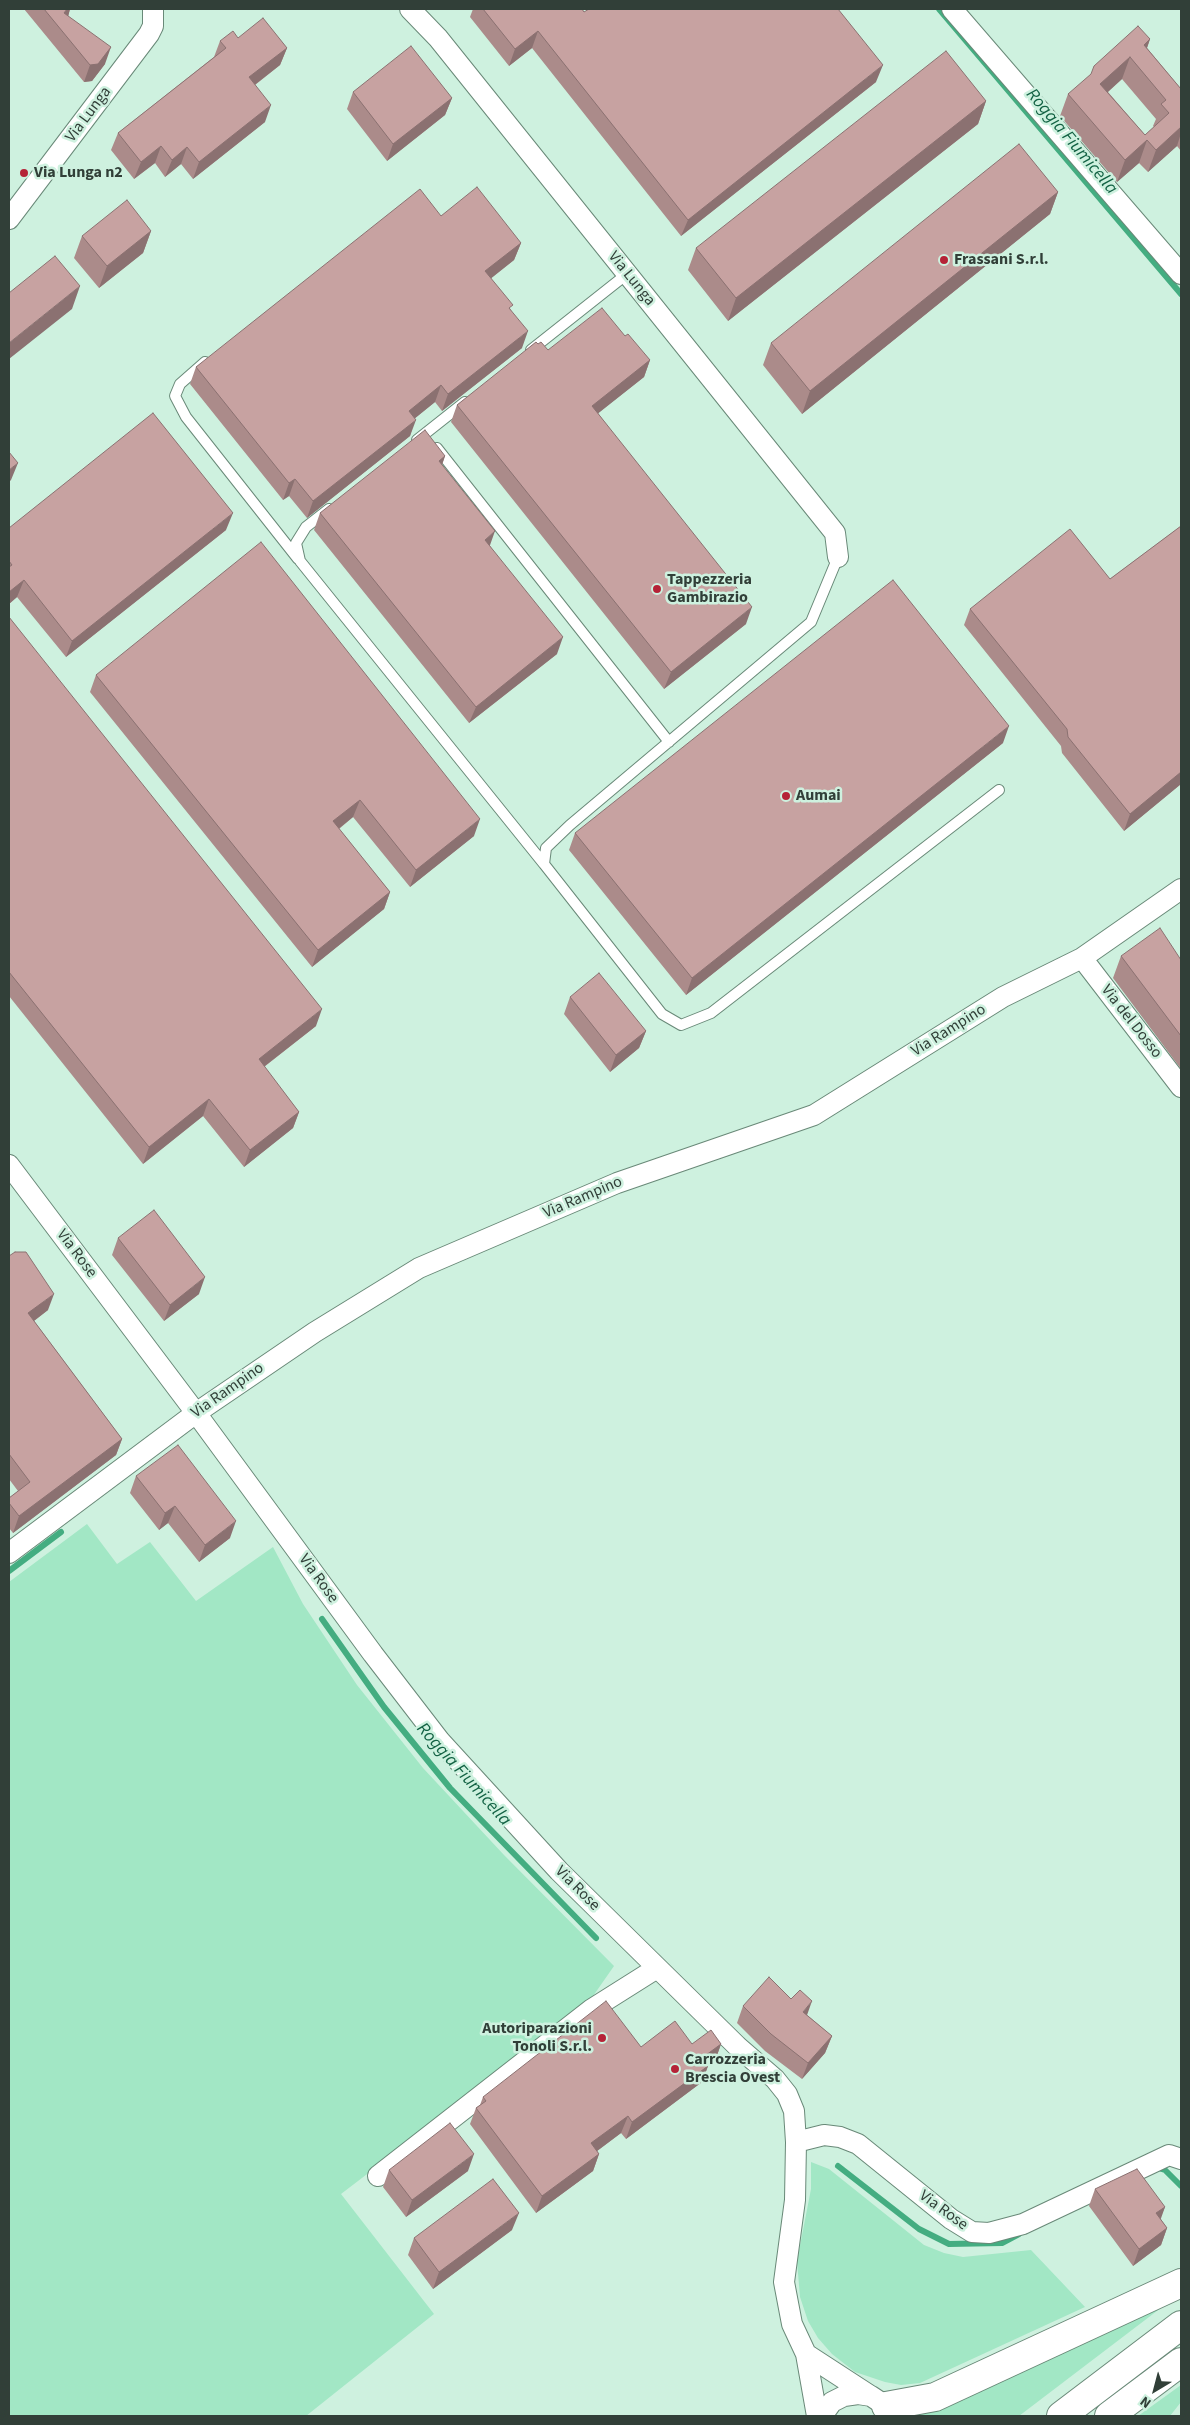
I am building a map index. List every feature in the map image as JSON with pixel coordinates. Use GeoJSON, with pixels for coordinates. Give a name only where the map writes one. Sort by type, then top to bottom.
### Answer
{"type":"FeatureCollection","features":[{"type":"Feature","properties":{"kind":"highway"},"geometry":{"type":"LineString","coordinates":[[883,2406],[935,2397],[1181,2283]]}},
{"type":"Feature","properties":{"kind":"highway"},"geometry":{"type":"LineString","coordinates":[[1061,2416],[1181,2325]]}},
{"type":"Feature","properties":{"kind":"highway"},"geometry":{"type":"LineString","coordinates":[[1109,2416],[1181,2362]]}},
{"type":"Feature","properties":{"kind":"street","name":"Via Lunga"},"geometry":{"type":"LineString","coordinates":[[410,9],[438,38],[835,533],[838,557]]}},
{"type":"Feature","properties":{"kind":"street"},"geometry":{"type":"LineString","coordinates":[[952,9],[1181,274]]}},
{"type":"Feature","properties":{"kind":"street","name":"Via Lunga"},"geometry":{"type":"LineString","coordinates":[[9,219],[149,34],[157,11]]}},
{"type":"Feature","properties":{"kind":"street","name":"Via Rampino"},"geometry":{"type":"LineString","coordinates":[[9,1553],[196,1413],[314,1332],[419,1268],[617,1183],[814,1114],[1003,997],[1082,958],[1181,889]]}},
{"type":"Feature","properties":{"kind":"street","name":"Via del Dosso"},"geometry":{"type":"LineString","coordinates":[[1082,958],[1181,1087]]}},
{"type":"Feature","properties":{"kind":"street","name":"Via Rose"},"geometry":{"type":"LineString","coordinates":[[9,1165],[440,1742],[559,1871],[657,1968],[775,2079],[787,2094],[794,2111],[796,2142],[794,2200],[784,2282],[792,2324],[806,2354],[817,2416]]}},
{"type":"Feature","properties":{"kind":"street"},"geometry":{"type":"LineString","coordinates":[[378,2176],[592,2008],[657,1968]]}},
{"type":"Feature","properties":{"kind":"street","name":"Via Rose"},"geometry":{"type":"LineString","coordinates":[[796,2142],[824,2135],[840,2137],[858,2144],[951,2219],[972,2232],[989,2233],[1023,2224],[1169,2155],[1181,2159]]}},
{"type":"Feature","properties":{"kind":"street"},"geometry":{"type":"LineString","coordinates":[[806,2354],[883,2406]]}},
{"type":"Feature","properties":{"kind":"street"},"geometry":{"type":"LineString","coordinates":[[822,2416],[832,2402],[844,2396],[858,2394],[883,2406]]}},
{"type":"Feature","properties":{"kind":"lane"},"geometry":{"type":"LineString","coordinates":[[526,354],[627,274]]}},
{"type":"Feature","properties":{"kind":"lane"},"geometry":{"type":"LineString","coordinates":[[214,355],[180,384],[175,396],[186,417],[662,1014],[681,1026],[711,1013],[999,790]]}},
{"type":"Feature","properties":{"kind":"lane"},"geometry":{"type":"LineString","coordinates":[[410,445],[472,396]]}},
{"type":"Feature","properties":{"kind":"lane"},"geometry":{"type":"LineString","coordinates":[[425,433],[530,563],[669,742]]}},
{"type":"Feature","properties":{"kind":"lane"},"geometry":{"type":"LineString","coordinates":[[300,561],[296,543],[306,527],[336,504]]}},
{"type":"Feature","properties":{"kind":"lane"},"geometry":{"type":"LineString","coordinates":[[544,864],[546,848],[811,622],[838,557]]}},
{"type":"Feature","properties":{"kind":"green space"},"geometry":{"type":"Polygon","coordinates":[[[87,1524],[117,1564],[150,1542],[196,1601],[273,1547],[303,1604],[357,1685],[423,1768],[504,1855],[614,1966],[591,1999],[549,2035],[341,2194],[434,2314],[306,2416],[9,2416],[9,1582],[87,1524]]]}},
{"type":"Feature","properties":{"kind":"green space"},"geometry":{"type":"Polygon","coordinates":[[[811,2162],[829,2169],[924,2245],[944,2253],[963,2257],[1031,2250],[1085,2307],[920,2383],[901,2385],[855,2372],[832,2354],[818,2338],[808,2321],[800,2297],[797,2261],[811,2189],[811,2162]]]}},
{"type":"Feature","properties":{"kind":"green space"},"geometry":{"type":"Polygon","coordinates":[[[1174,2298],[1019,2416],[910,2416],[907,2410],[1174,2298]]]}},
{"type":"Feature","properties":{"kind":"green space"},"geometry":{"type":"Polygon","coordinates":[[[1181,2385],[1181,2402],[1170,2416],[1138,2416],[1181,2385]]]}},
{"type":"Feature","properties":{"kind":"building"},"geometry":{"type":"Polygon","coordinates":[[[44,9],[67,9],[64,13],[111,47],[98,64],[90,65],[44,9]]]}},
{"type":"Feature","properties":{"kind":"building"},"geometry":{"type":"Polygon","coordinates":[[[483,9],[582,9],[584,12],[589,9],[838,9],[883,65],[688,220],[538,31],[515,49],[483,9]]]}},
{"type":"Feature","properties":{"kind":"building"},"geometry":{"type":"Polygon","coordinates":[[[263,18],[287,48],[249,77],[271,105],[199,162],[187,147],[172,160],[161,146],[141,162],[118,133],[226,48],[220,41],[233,31],[238,38],[263,18]]]}},
{"type":"Feature","properties":{"kind":"building"},"geometry":{"type":"Polygon","coordinates":[[[1138,26],[1150,39],[1144,45],[1181,89],[1181,127],[1156,150],[1147,140],[1125,160],[1068,94],[1091,74],[1094,66],[1138,26]],[[1130,57],[1100,84],[1145,135],[1169,113],[1161,104],[1166,100],[1130,57]]]}},
{"type":"Feature","properties":{"kind":"building"},"geometry":{"type":"Polygon","coordinates":[[[411,46],[452,98],[393,144],[353,92],[411,46]]]}},
{"type":"Feature","properties":{"kind":"building"},"geometry":{"type":"Polygon","coordinates":[[[946,51],[986,101],[736,298],[696,248],[946,51]]]}},
{"type":"Feature","properties":{"kind":"building"},"geometry":{"type":"Polygon","coordinates":[[[1019,144],[1058,192],[810,391],[771,343],[1019,144]]]}},
{"type":"Feature","properties":{"kind":"building"},"geometry":{"type":"Polygon","coordinates":[[[477,187],[521,243],[485,271],[513,305],[509,308],[528,331],[448,394],[441,385],[409,411],[416,420],[313,501],[295,479],[289,483],[196,367],[420,189],[441,216],[477,187]]]}},
{"type":"Feature","properties":{"kind":"building"},"geometry":{"type":"Polygon","coordinates":[[[127,200],[151,231],[107,266],[82,236],[127,200]]]}},
{"type":"Feature","properties":{"kind":"building"},"geometry":{"type":"Polygon","coordinates":[[[55,256],[80,286],[9,343],[9,293],[55,256]]]}},
{"type":"Feature","properties":{"kind":"building"},"geometry":{"type":"Polygon","coordinates":[[[602,308],[625,336],[628,334],[650,360],[592,406],[752,607],[671,672],[457,405],[536,342],[538,344],[541,342],[548,350],[602,308]]]}},
{"type":"Feature","properties":{"kind":"building"},"geometry":{"type":"Polygon","coordinates":[[[153,413],[233,513],[72,641],[24,580],[9,592],[9,567],[12,565],[9,561],[9,528],[153,413]]]}},
{"type":"Feature","properties":{"kind":"building"},"geometry":{"type":"Polygon","coordinates":[[[425,430],[445,456],[439,461],[495,531],[485,540],[563,637],[476,707],[320,513],[425,430]]]}},
{"type":"Feature","properties":{"kind":"building"},"geometry":{"type":"Polygon","coordinates":[[[9,452],[18,463],[9,470],[9,452]]]}},
{"type":"Feature","properties":{"kind":"building"},"geometry":{"type":"Polygon","coordinates":[[[1181,526],[1181,772],[1130,814],[1068,737],[1067,729],[970,609],[1070,529],[1110,579],[1181,526]]]}},
{"type":"Feature","properties":{"kind":"building"},"geometry":{"type":"Polygon","coordinates":[[[261,542],[480,819],[416,870],[360,800],[333,821],[390,892],[318,950],[96,675],[261,542]]]}},
{"type":"Feature","properties":{"kind":"building","name":"Aumai"},"geometry":{"type":"Polygon","coordinates":[[[893,580],[1009,726],[692,978],[575,833],[893,580]]]}},
{"type":"Feature","properties":{"kind":"building"},"geometry":{"type":"Polygon","coordinates":[[[9,617],[322,1009],[259,1059],[299,1112],[250,1150],[209,1099],[149,1147],[9,972],[9,617]]]}},
{"type":"Feature","properties":{"kind":"building"},"geometry":{"type":"Polygon","coordinates":[[[1160,928],[1181,960],[1181,1036],[1121,956],[1160,928]]]}},
{"type":"Feature","properties":{"kind":"building"},"geometry":{"type":"Polygon","coordinates":[[[599,973],[646,1031],[616,1055],[570,997],[599,973]]]}},
{"type":"Feature","properties":{"kind":"building"},"geometry":{"type":"Polygon","coordinates":[[[154,1210],[205,1277],[170,1305],[118,1238],[154,1210]]]}},
{"type":"Feature","properties":{"kind":"building"},"geometry":{"type":"Polygon","coordinates":[[[15,1252],[26,1252],[54,1294],[28,1313],[122,1439],[19,1516],[9,1503],[9,1498],[30,1482],[9,1454],[9,1256],[15,1252]]]}},
{"type":"Feature","properties":{"kind":"building"},"geometry":{"type":"Polygon","coordinates":[[[178,1445],[236,1521],[205,1545],[175,1506],[165,1513],[136,1476],[178,1445]]]}},
{"type":"Feature","properties":{"kind":"building"},"geometry":{"type":"Polygon","coordinates":[[[769,1977],[791,1999],[800,1990],[812,2001],[803,2012],[832,2036],[808,2063],[771,2034],[743,2006],[769,1977]]]}},
{"type":"Feature","properties":{"kind":"building"},"geometry":{"type":"Polygon","coordinates":[[[606,2001],[641,2047],[675,2021],[692,2044],[711,2030],[721,2044],[702,2058],[708,2066],[632,2122],[628,2116],[591,2143],[599,2154],[542,2196],[476,2108],[486,2101],[483,2097],[606,2001]]]}},
{"type":"Feature","properties":{"kind":"building"},"geometry":{"type":"Polygon","coordinates":[[[450,2123],[474,2154],[412,2200],[389,2170],[450,2123]]]}},
{"type":"Feature","properties":{"kind":"building"},"geometry":{"type":"Polygon","coordinates":[[[1137,2169],[1165,2207],[1156,2213],[1167,2228],[1139,2249],[1095,2189],[1137,2169]]]}},
{"type":"Feature","properties":{"kind":"building"},"geometry":{"type":"Polygon","coordinates":[[[493,2179],[519,2213],[439,2272],[414,2238],[493,2179]]]}},
{"type":"Feature","properties":{"kind":"waterway","name":"Roggia Fiumicella"},"geometry":{"type":"LineString","coordinates":[[939,9],[1181,294]]}},
{"type":"Feature","properties":{"kind":"waterway","name":"Roggia Fiumicella"},"geometry":{"type":"LineString","coordinates":[[9,1571],[61,1532]]}},
{"type":"Feature","properties":{"kind":"waterway","name":"Roggia Fiumicella"},"geometry":{"type":"LineString","coordinates":[[322,1619],[384,1707],[450,1788],[596,1938]]}},
{"type":"Feature","properties":{"kind":"waterway","name":"Roggia Fiumicella"},"geometry":{"type":"LineString","coordinates":[[838,2166],[919,2229],[949,2244],[1002,2243],[1019,2234]]}},
{"type":"Feature","properties":{"kind":"waterway","name":"Roggia Fiumicella"},"geometry":{"type":"LineString","coordinates":[[1155,2167],[1165,2170],[1181,2186]]}},
{"type":"Feature","properties":{"kind":"place","name":"Via Lunga n2"},"geometry":{"type":"Point","coordinates":[24,173]}},
{"type":"Feature","properties":{"kind":"place","name":"Frassani S.r.l."},"geometry":{"type":"Point","coordinates":[944,260]}},
{"type":"Feature","properties":{"kind":"place","name":"Tappezzeria Gambirazio"},"geometry":{"type":"Point","coordinates":[657,589]}},
{"type":"Feature","properties":{"kind":"place","name":"Aumai"},"geometry":{"type":"Point","coordinates":[786,796]}},
{"type":"Feature","properties":{"kind":"place","name":"Autoriparazioni Tonoli S.r.l."},"geometry":{"type":"Point","coordinates":[602,2038]}},
{"type":"Feature","properties":{"kind":"place","name":"Carrozzeria Brescia Ovest"},"geometry":{"type":"Point","coordinates":[675,2069]}}]}
